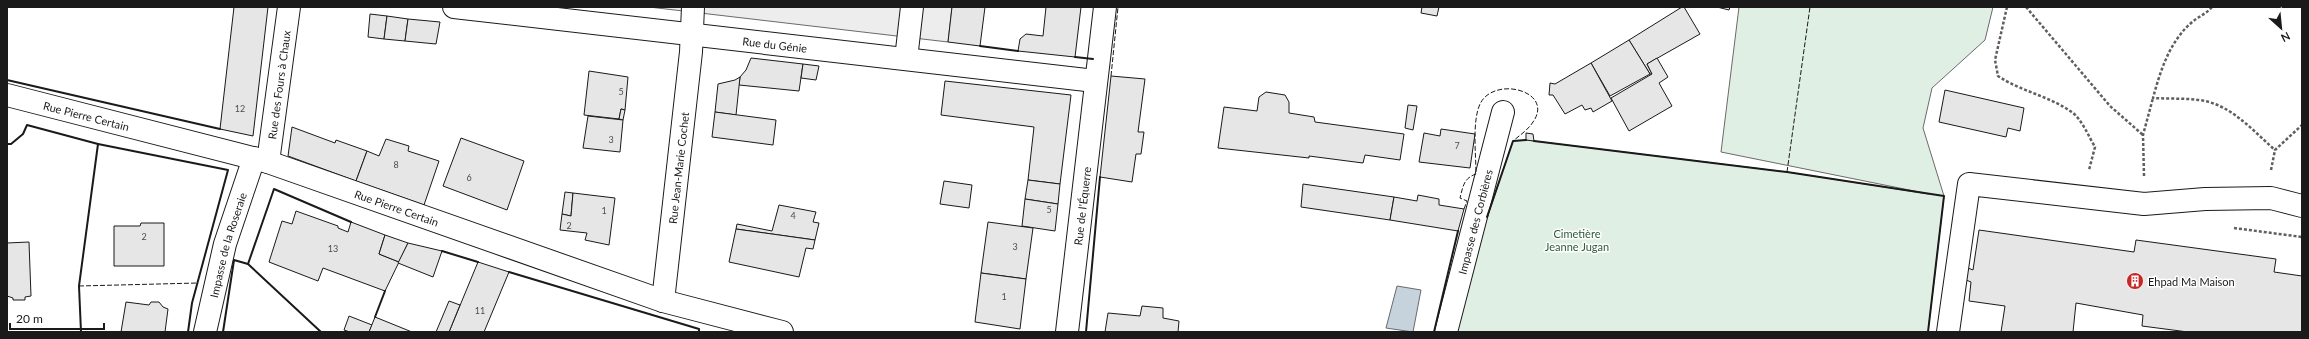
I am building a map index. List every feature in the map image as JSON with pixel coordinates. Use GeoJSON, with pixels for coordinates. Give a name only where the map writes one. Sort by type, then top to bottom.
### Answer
{"type":"FeatureCollection","features":[{"type":"Feature","properties":{"kind":"street","name":"Rue des Fours à Chaux"},"geometry":{"type":"LineString","coordinates":[[261,160],[289,7]]}},
{"type":"Feature","properties":{"kind":"street","name":"Rue du Génie"},"geometry":{"type":"LineString","coordinates":[[454,7],[1095,81]]}},
{"type":"Feature","properties":{"kind":"street","name":"Rue Jean-Marie Cochet"},"geometry":{"type":"LineString","coordinates":[[663,301],[692,35],[693,7]]}},
{"type":"Feature","properties":{"kind":"street"},"geometry":{"type":"LineString","coordinates":[[906,59],[912,7]]}},
{"type":"Feature","properties":{"kind":"street","name":"Rue de l'Équerre"},"geometry":{"type":"LineString","coordinates":[[1067,332],[1095,81],[1100,70],[1105,7]]}},
{"type":"Feature","properties":{"kind":"street","name":"Rue Pierre Certain"},"geometry":{"type":"LineString","coordinates":[[7,95],[261,160],[663,301],[782,332]]}},
{"type":"Feature","properties":{"kind":"street","name":"Impasse des Corbières"},"geometry":{"type":"LineString","coordinates":[[1446,332],[1503,112]]}},
{"type":"Feature","properties":{"kind":"street","name":"Impasse de la Roseraie"},"geometry":{"type":"LineString","coordinates":[[204,332],[225,244],[261,160]]}},
{"type":"Feature","properties":{"kind":"street"},"geometry":{"type":"LineString","coordinates":[[1948,332],[1969,184],[2144,204],[2205,199],[2271,198],[2302,206]]}},
{"type":"Feature","properties":{"kind":"path"},"geometry":{"type":"LineString","coordinates":[[2007,7],[1995,60],[1998,76],[2013,86],[2047,98],[2074,114],[2095,147],[2082,198]]}},
{"type":"Feature","properties":{"kind":"path"},"geometry":{"type":"LineString","coordinates":[[2026,7],[2110,106],[2143,135]]}},
{"type":"Feature","properties":{"kind":"path"},"geometry":{"type":"LineString","coordinates":[[2144,204],[2143,135],[2158,79],[2171,48],[2190,24],[2206,14],[2212,7]]}},
{"type":"Feature","properties":{"kind":"path"},"geometry":{"type":"LineString","coordinates":[[2153,98],[2198,100],[2216,104],[2238,116],[2274,150]]}},
{"type":"Feature","properties":{"kind":"green space","name":"Cimetière Jeanne Jugan"},"geometry":{"type":"Polygon","coordinates":[[[1739,7],[1993,7],[1985,40],[1932,88],[1923,128],[1944,196],[1928,332],[1454,332],[1471,266],[1513,141],[1526,140],[1787,172],[1929,194],[1721,152],[1739,7]]]}},
{"type":"Feature","properties":{"kind":"shaded area"},"geometry":{"type":"Polygon","coordinates":[[[649,7],[952,7],[948,42],[649,7]]]}},
{"type":"Feature","properties":{"kind":"shaded area"},"geometry":{"type":"Polygon","coordinates":[[[1397,286],[1421,290],[1413,332],[1386,328],[1397,286]]]}},
{"type":"Feature","properties":{"kind":"building"},"geometry":{"type":"Polygon","coordinates":[[[234,7],[268,7],[253,136],[220,129],[234,7]]]}},
{"type":"Feature","properties":{"kind":"building"},"geometry":{"type":"Polygon","coordinates":[[[952,7],[985,7],[980,46],[948,42],[952,7]]]}},
{"type":"Feature","properties":{"kind":"building"},"geometry":{"type":"Polygon","coordinates":[[[1046,7],[1081,7],[1075,57],[1018,51],[1020,39],[1026,34],[1043,36],[1046,7]]]}},
{"type":"Feature","properties":{"kind":"building"},"geometry":{"type":"Polygon","coordinates":[[[1422,7],[1439,7],[1437,16],[1421,13],[1422,7]]]}},
{"type":"Feature","properties":{"kind":"building"},"geometry":{"type":"Polygon","coordinates":[[[1684,7],[1700,34],[1647,64],[1652,74],[1650,74],[1629,40],[1684,7]]]}},
{"type":"Feature","properties":{"kind":"building"},"geometry":{"type":"Polygon","coordinates":[[[1717,7],[1730,7],[1729,10],[1717,7]]]}},
{"type":"Feature","properties":{"kind":"building"},"geometry":{"type":"Polygon","coordinates":[[[370,14],[387,16],[384,39],[368,37],[370,14]]]}},
{"type":"Feature","properties":{"kind":"building"},"geometry":{"type":"Polygon","coordinates":[[[387,16],[408,19],[405,41],[384,39],[387,16]]]}},
{"type":"Feature","properties":{"kind":"building"},"geometry":{"type":"Polygon","coordinates":[[[408,19],[440,22],[436,44],[405,41],[408,19]]]}},
{"type":"Feature","properties":{"kind":"building"},"geometry":{"type":"Polygon","coordinates":[[[1629,40],[1650,74],[1610,96],[1591,63],[1629,40]]]}},
{"type":"Feature","properties":{"kind":"building"},"geometry":{"type":"Polygon","coordinates":[[[751,58],[803,64],[799,91],[739,85],[740,77],[746,70],[751,58]]]}},
{"type":"Feature","properties":{"kind":"building"},"geometry":{"type":"Polygon","coordinates":[[[1657,58],[1668,77],[1659,83],[1672,106],[1629,131],[1611,98],[1652,74],[1647,64],[1657,58]]]}},
{"type":"Feature","properties":{"kind":"building"},"geometry":{"type":"Polygon","coordinates":[[[1591,63],[1612,101],[1593,112],[1591,108],[1585,110],[1582,105],[1565,114],[1553,95],[1549,95],[1550,83],[1555,84],[1591,63]]]}},
{"type":"Feature","properties":{"kind":"building"},"geometry":{"type":"Polygon","coordinates":[[[803,64],[819,66],[816,80],[801,78],[803,64]]]}},
{"type":"Feature","properties":{"kind":"building"},"geometry":{"type":"Polygon","coordinates":[[[589,71],[628,77],[625,110],[621,109],[619,119],[584,115],[589,71]]]}},
{"type":"Feature","properties":{"kind":"building"},"geometry":{"type":"Polygon","coordinates":[[[1111,76],[1145,79],[1138,132],[1144,132],[1141,154],[1136,154],[1132,182],[1100,177],[1111,76]]]}},
{"type":"Feature","properties":{"kind":"building"},"geometry":{"type":"Polygon","coordinates":[[[740,77],[736,115],[715,112],[718,84],[735,80],[740,77]]]}},
{"type":"Feature","properties":{"kind":"building"},"geometry":{"type":"Polygon","coordinates":[[[945,81],[1071,95],[1060,184],[1028,180],[1034,127],[941,115],[945,81]]]}},
{"type":"Feature","properties":{"kind":"building"},"geometry":{"type":"Polygon","coordinates":[[[1945,90],[2024,108],[2020,131],[2008,128],[2006,137],[1939,122],[1945,90]]]}},
{"type":"Feature","properties":{"kind":"building"},"geometry":{"type":"Polygon","coordinates":[[[1266,92],[1285,95],[1289,102],[1289,113],[1314,117],[1315,122],[1404,134],[1400,160],[1365,155],[1363,163],[1309,156],[1309,158],[1218,148],[1224,107],[1257,111],[1259,97],[1266,92]]]}},
{"type":"Feature","properties":{"kind":"building"},"geometry":{"type":"Polygon","coordinates":[[[1408,105],[1417,106],[1413,130],[1405,128],[1408,105]]]}},
{"type":"Feature","properties":{"kind":"building"},"geometry":{"type":"Polygon","coordinates":[[[621,109],[625,110],[623,120],[619,119],[621,109]]]}},
{"type":"Feature","properties":{"kind":"building"},"geometry":{"type":"Polygon","coordinates":[[[715,112],[776,120],[773,145],[712,137],[715,112]]]}},
{"type":"Feature","properties":{"kind":"building"},"geometry":{"type":"Polygon","coordinates":[[[588,116],[623,120],[620,152],[583,148],[588,116]]]}},
{"type":"Feature","properties":{"kind":"building"},"geometry":{"type":"Polygon","coordinates":[[[292,127],[335,143],[336,140],[367,151],[356,181],[288,156],[292,127]]]}},
{"type":"Feature","properties":{"kind":"building"},"geometry":{"type":"Polygon","coordinates":[[[1441,129],[1475,134],[1470,168],[1419,162],[1424,133],[1440,136],[1441,129]]]}},
{"type":"Feature","properties":{"kind":"building"},"geometry":{"type":"Polygon","coordinates":[[[1526,133],[1533,134],[1534,141],[1526,140],[1526,133]]]}},
{"type":"Feature","properties":{"kind":"building"},"geometry":{"type":"Polygon","coordinates":[[[461,138],[524,161],[507,210],[443,186],[461,138]]]}},
{"type":"Feature","properties":{"kind":"building"},"geometry":{"type":"Polygon","coordinates":[[[386,139],[409,146],[408,151],[439,161],[424,205],[356,181],[367,151],[379,156],[386,139]]]}},
{"type":"Feature","properties":{"kind":"building"},"geometry":{"type":"Polygon","coordinates":[[[1028,180],[1060,184],[1058,204],[1025,199],[1028,180]]]}},
{"type":"Feature","properties":{"kind":"building"},"geometry":{"type":"Polygon","coordinates":[[[944,181],[972,185],[969,208],[940,204],[944,181]]]}},
{"type":"Feature","properties":{"kind":"building"},"geometry":{"type":"Polygon","coordinates":[[[1303,184],[1394,197],[1390,220],[1301,207],[1303,184]]]}},
{"type":"Feature","properties":{"kind":"building"},"geometry":{"type":"Polygon","coordinates":[[[565,192],[573,193],[571,216],[562,214],[565,192]]]}},
{"type":"Feature","properties":{"kind":"building"},"geometry":{"type":"Polygon","coordinates":[[[573,193],[615,198],[609,245],[585,240],[587,233],[560,230],[562,214],[571,216],[573,193]]]}},
{"type":"Feature","properties":{"kind":"building"},"geometry":{"type":"Polygon","coordinates":[[[1418,195],[1439,199],[1439,205],[1464,209],[1458,231],[1390,220],[1394,197],[1417,201],[1418,195]]]}},
{"type":"Feature","properties":{"kind":"building"},"geometry":{"type":"Polygon","coordinates":[[[1025,199],[1058,204],[1055,231],[1022,226],[1025,199]]]}},
{"type":"Feature","properties":{"kind":"building"},"geometry":{"type":"Polygon","coordinates":[[[779,205],[816,212],[813,222],[819,223],[815,240],[736,229],[737,224],[772,231],[779,205]]]}},
{"type":"Feature","properties":{"kind":"building"},"geometry":{"type":"Polygon","coordinates":[[[296,211],[338,226],[338,228],[348,232],[351,222],[385,235],[379,254],[399,262],[385,291],[323,268],[318,281],[269,262],[282,221],[292,224],[296,211]]]}},
{"type":"Feature","properties":{"kind":"building"},"geometry":{"type":"Polygon","coordinates":[[[988,222],[1033,228],[1026,279],[981,273],[988,222]]]}},
{"type":"Feature","properties":{"kind":"building"},"geometry":{"type":"Polygon","coordinates":[[[141,223],[164,223],[164,266],[114,266],[114,226],[140,226],[141,223]]]}},
{"type":"Feature","properties":{"kind":"building"},"geometry":{"type":"Polygon","coordinates":[[[736,229],[815,240],[813,249],[806,248],[799,277],[729,262],[736,229]]]}},
{"type":"Feature","properties":{"kind":"building","name":"Ehpad Ma Maison"},"geometry":{"type":"Polygon","coordinates":[[[1979,230],[2134,252],[2136,240],[2276,259],[2274,272],[2302,276],[2302,332],[2188,332],[2142,326],[2143,315],[2076,303],[2073,332],[2001,332],[2005,306],[1969,301],[1971,282],[1966,280],[1968,268],[1973,270],[1979,230]]]}},
{"type":"Feature","properties":{"kind":"building"},"geometry":{"type":"Polygon","coordinates":[[[385,235],[408,243],[399,262],[379,254],[385,235]]]}},
{"type":"Feature","properties":{"kind":"building"},"geometry":{"type":"Polygon","coordinates":[[[29,242],[31,296],[25,297],[25,300],[13,300],[13,298],[7,296],[7,243],[29,242]]]}},
{"type":"Feature","properties":{"kind":"building"},"geometry":{"type":"Polygon","coordinates":[[[408,243],[442,251],[433,277],[398,263],[408,243]]]}},
{"type":"Feature","properties":{"kind":"building"},"geometry":{"type":"Polygon","coordinates":[[[478,262],[509,272],[484,332],[449,332],[478,262]]]}},
{"type":"Feature","properties":{"kind":"building"},"geometry":{"type":"Polygon","coordinates":[[[981,273],[1026,279],[1020,329],[975,322],[981,273]]]}},
{"type":"Feature","properties":{"kind":"building"},"geometry":{"type":"Polygon","coordinates":[[[449,301],[460,305],[449,332],[436,332],[449,301]]]}},
{"type":"Feature","properties":{"kind":"building"},"geometry":{"type":"Polygon","coordinates":[[[126,302],[149,305],[151,302],[159,302],[163,307],[168,309],[165,332],[121,332],[126,302]]]}},
{"type":"Feature","properties":{"kind":"building"},"geometry":{"type":"Polygon","coordinates":[[[1142,306],[1163,308],[1163,318],[1179,321],[1178,332],[1105,332],[1108,313],[1140,316],[1142,306]]]}},
{"type":"Feature","properties":{"kind":"building"},"geometry":{"type":"Polygon","coordinates":[[[349,316],[372,325],[369,332],[350,332],[344,330],[349,316]]]}},
{"type":"Feature","properties":{"kind":"building"},"geometry":{"type":"Polygon","coordinates":[[[375,317],[412,332],[369,332],[375,317]]]}},
{"type":"Feature","properties":{"kind":"fence"},"geometry":{"type":"LineString","coordinates":[[1111,76],[1118,7]]}},
{"type":"Feature","properties":{"kind":"fence"},"geometry":{"type":"LineString","coordinates":[[1787,172],[1810,7]]}},
{"type":"Feature","properties":{"kind":"fence"},"geometry":{"type":"LineString","coordinates":[[1464,209],[1467,201],[1460,198],[1463,186],[1466,180],[1476,174],[1475,129],[1478,111],[1480,104],[1487,95],[1497,90],[1520,90],[1530,95],[1536,102],[1538,111],[1533,122],[1513,141]]}},
{"type":"Feature","properties":{"kind":"fence"},"geometry":{"type":"LineString","coordinates":[[79,286],[198,283]]}},
{"type":"Feature","properties":{"kind":"wall"},"geometry":{"type":"LineString","coordinates":[[980,46],[1018,51]]}},
{"type":"Feature","properties":{"kind":"wall"},"geometry":{"type":"LineString","coordinates":[[1075,57],[1093,59]]}},
{"type":"Feature","properties":{"kind":"wall"},"geometry":{"type":"LineString","coordinates":[[7,80],[220,129]]}},
{"type":"Feature","properties":{"kind":"wall"},"geometry":{"type":"LineString","coordinates":[[7,144],[11,144],[23,134],[27,125],[98,144]]}},
{"type":"Feature","properties":{"kind":"wall"},"geometry":{"type":"LineString","coordinates":[[1487,217],[1513,141],[1526,140]]}},
{"type":"Feature","properties":{"kind":"wall"},"geometry":{"type":"LineString","coordinates":[[1534,141],[1787,172],[1944,196],[1928,332]]}},
{"type":"Feature","properties":{"kind":"wall"},"geometry":{"type":"LineString","coordinates":[[81,332],[79,286],[98,144],[228,170],[192,303],[188,332]]}},
{"type":"Feature","properties":{"kind":"wall"},"geometry":{"type":"LineString","coordinates":[[1086,332],[1100,177]]}},
{"type":"Feature","properties":{"kind":"wall"},"geometry":{"type":"LineString","coordinates":[[248,264],[274,189],[351,222]]}},
{"type":"Feature","properties":{"kind":"wall"},"geometry":{"type":"LineString","coordinates":[[1434,332],[1458,231]]}},
{"type":"Feature","properties":{"kind":"wall"},"geometry":{"type":"LineString","coordinates":[[442,251],[478,262]]}},
{"type":"Feature","properties":{"kind":"wall"},"geometry":{"type":"LineString","coordinates":[[223,332],[234,260],[248,264],[321,332]]}},
{"type":"Feature","properties":{"kind":"wall"},"geometry":{"type":"LineString","coordinates":[[509,272],[699,329],[699,332]]}},
{"type":"Feature","properties":{"kind":"wall"},"geometry":{"type":"LineString","coordinates":[[375,317],[385,291]]}},
{"type":"Feature","properties":{"kind":"place","name":"Ehpad Ma Maison"},"geometry":{"type":"Point","coordinates":[2135,281]}}]}
